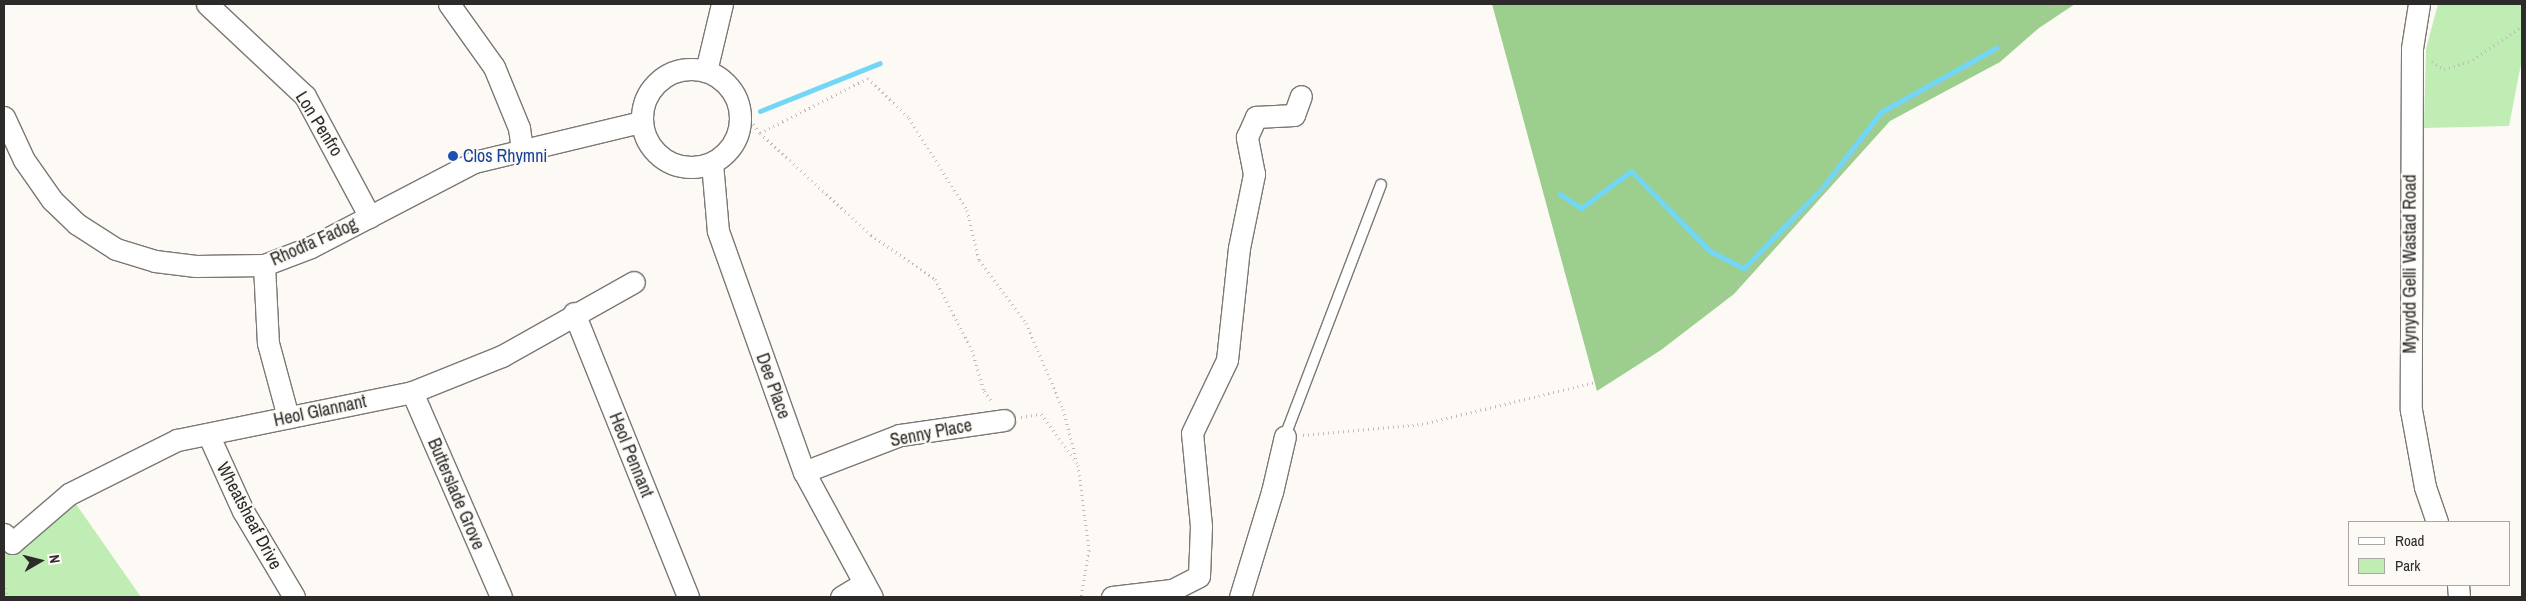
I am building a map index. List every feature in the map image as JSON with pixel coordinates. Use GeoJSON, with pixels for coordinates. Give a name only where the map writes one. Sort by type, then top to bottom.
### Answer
{"type":"FeatureCollection","features":[{"type":"Feature","properties":{"kind":"street","name":"Lon Penfro"},"geometry":{"type":"LineString","coordinates":[[207,4],[305,96],[370,217]]}},
{"type":"Feature","properties":{"kind":"street"},"geometry":{"type":"LineString","coordinates":[[449,4],[494,67],[519,128],[522,149]]}},
{"type":"Feature","properties":{"kind":"street"},"geometry":{"type":"LineString","coordinates":[[706,71],[722,4]]}},
{"type":"Feature","properties":{"kind":"street","name":"Mynydd Gelli Wastad Road"},"geometry":{"type":"LineString","coordinates":[[2419,4],[2412,48],[2411,410],[2425,487],[2437,521]]}},
{"type":"Feature","properties":{"kind":"street"},"geometry":{"type":"LineString","coordinates":[[681,69],[706,71],[722,79],[738,104],[740,121],[733,144],[712,163],[696,167],[672,164],[658,155],[647,142],[642,122],[643,104],[651,89],[665,75],[681,69]]}},
{"type":"Feature","properties":{"kind":"street"},"geometry":{"type":"LineString","coordinates":[[1112,597],[1172,590],[1199,576],[1201,526],[1192,433],[1227,360],[1239,248],[1254,174],[1247,136],[1256,117],[1294,115],[1301,96]]}},
{"type":"Feature","properties":{"kind":"street","name":"Rhodfa Fadog"},"geometry":{"type":"LineString","coordinates":[[4,117],[24,160],[52,200],[77,224],[116,249],[155,261],[196,266],[264,264],[311,247],[370,217],[448,173],[522,149],[642,122]]}},
{"type":"Feature","properties":{"kind":"street","name":"Dee Place"},"geometry":{"type":"LineString","coordinates":[[712,163],[718,231],[804,472],[868,590]]}},
{"type":"Feature","properties":{"kind":"street"},"geometry":{"type":"LineString","coordinates":[[264,264],[268,343],[288,417]]}},
{"type":"Feature","properties":{"kind":"street","name":"Heol Glannant"},"geometry":{"type":"LineString","coordinates":[[6,544],[69,494],[177,440],[412,392],[502,356],[574,313],[634,282]]}},
{"type":"Feature","properties":{"kind":"street","name":"Heol Pennant"},"geometry":{"type":"LineString","coordinates":[[574,313],[688,597]]}},
{"type":"Feature","properties":{"kind":"street","name":"Butterslade Grove"},"geometry":{"type":"LineString","coordinates":[[412,392],[501,597]]}},
{"type":"Feature","properties":{"kind":"street","name":"Senny Place"},"geometry":{"type":"LineString","coordinates":[[804,472],[900,435],[1004,420]]}},
{"type":"Feature","properties":{"kind":"street","name":"Wheatsheaf Drive"},"geometry":{"type":"LineString","coordinates":[[208,434],[243,511],[294,597]]}},
{"type":"Feature","properties":{"kind":"street"},"geometry":{"type":"LineString","coordinates":[[1240,597],[1272,492],[1285,436]]}},
{"type":"Feature","properties":{"kind":"street"},"geometry":{"type":"LineString","coordinates":[[841,597],[868,590]]}},
{"type":"Feature","properties":{"kind":"lane"},"geometry":{"type":"LineString","coordinates":[[1285,436],[1382,185]]}},
{"type":"Feature","properties":{"kind":"path"},"geometry":{"type":"LineString","coordinates":[[1285,436],[1422,424],[1595,382],[1646,344],[1732,290],[1825,189],[1884,117],[1999,50],[2061,4]]}},
{"type":"Feature","properties":{"kind":"path"},"geometry":{"type":"LineString","coordinates":[[2412,48],[2444,69],[2473,60],[2522,26]]}},
{"type":"Feature","properties":{"kind":"path"},"geometry":{"type":"LineString","coordinates":[[760,133],[868,78],[909,118],[967,210],[979,260],[1026,323],[1064,409],[1078,465],[1089,550],[1081,597]]}},
{"type":"Feature","properties":{"kind":"path"},"geometry":{"type":"LineString","coordinates":[[738,104],[760,133],[871,235],[935,279],[972,350],[984,391],[1004,420],[1041,414],[1078,465]]}},
{"type":"Feature","properties":{"kind":"path"},"geometry":{"type":"LineString","coordinates":[[4,583],[8,597]]}},
{"type":"Feature","properties":{"kind":"green space"},"geometry":{"type":"Polygon","coordinates":[[[1492,4],[2075,4],[2039,28],[2000,62],[1890,121],[1734,294],[1661,350],[1597,391],[1492,4]]]}},
{"type":"Feature","properties":{"kind":"green space"},"geometry":{"type":"Polygon","coordinates":[[[2438,4],[2522,4],[2522,59],[2509,126],[2424,128],[2426,49],[2438,4]]]}},
{"type":"Feature","properties":{"kind":"green space"},"geometry":{"type":"Polygon","coordinates":[[[69,494],[141,597],[4,597],[4,534],[69,494]]]}},
{"type":"Feature","properties":{"kind":"waterway"},"geometry":{"type":"LineString","coordinates":[[1560,194],[1581,208],[1631,171],[1710,251],[1744,268],[1822,188],[1881,112],[1996,48]]}},
{"type":"Feature","properties":{"kind":"waterway"},"geometry":{"type":"LineString","coordinates":[[760,111],[880,63]]}},
{"type":"Feature","properties":{"kind":"place","name":"Clos Rhymni"},"geometry":{"type":"Point","coordinates":[453,156]}}]}
